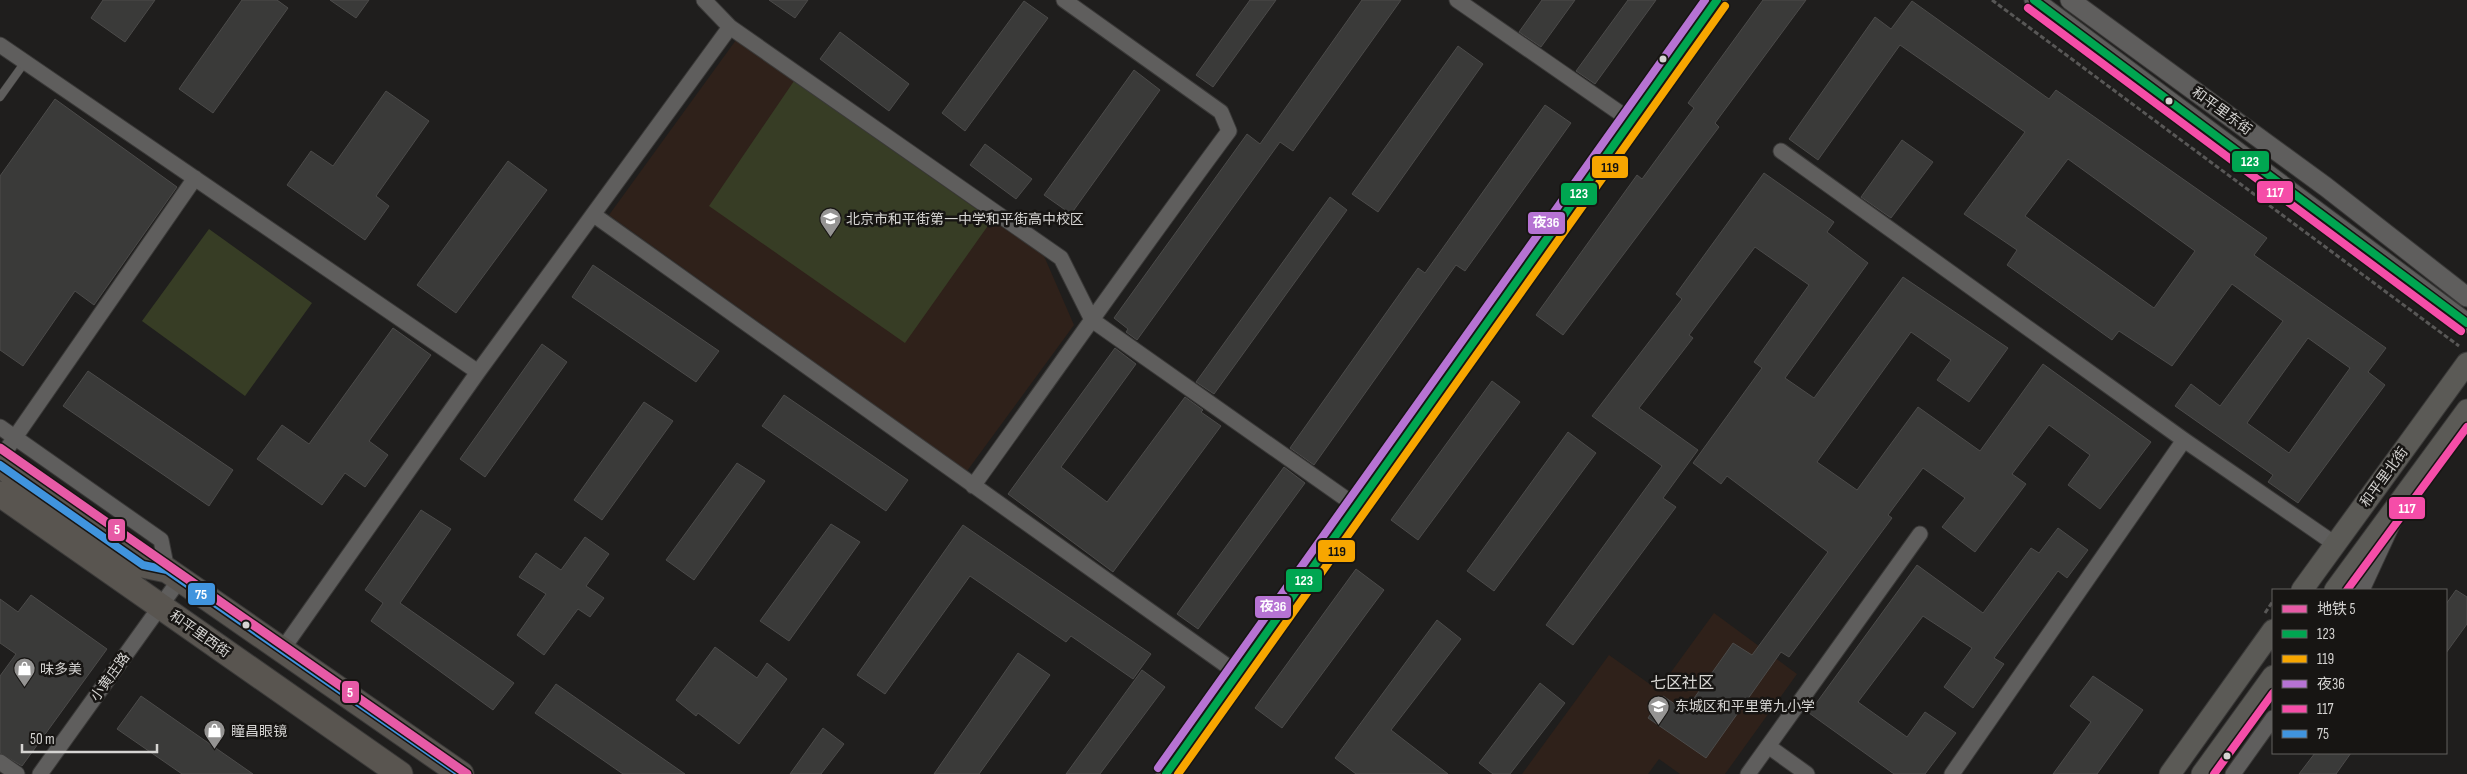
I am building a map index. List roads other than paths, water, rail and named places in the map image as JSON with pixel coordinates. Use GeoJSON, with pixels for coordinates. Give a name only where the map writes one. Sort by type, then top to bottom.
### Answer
{"type":"FeatureCollection","features":[{"type":"Feature","properties":{"kind":"main road","name":"和平里北街"},"geometry":{"type":"LineString","coordinates":[[2303,589],[2464,355]]}},
{"type":"Feature","properties":{"kind":"main road","name":"和平里北街"},"geometry":{"type":"LineString","coordinates":[[2336,589],[2467,410]]}},
{"type":"Feature","properties":{"kind":"main road"},"geometry":{"type":"LineString","coordinates":[[0,465],[143,565],[174,575],[461,774]]}},
{"type":"Feature","properties":{"kind":"main road","name":"和平里西街"},"geometry":{"type":"LineString","coordinates":[[0,494],[400,774]]}},
{"type":"Feature","properties":{"kind":"main road"},"geometry":{"type":"LineString","coordinates":[[2170,774],[2272,631]]}},
{"type":"Feature","properties":{"kind":"main road"},"geometry":{"type":"LineString","coordinates":[[2202,774],[2272,677]]}},
{"type":"Feature","properties":{"kind":"street"},"geometry":{"type":"LineString","coordinates":[[704,0],[730,27],[1061,258],[1092,320],[1356,506]]}},
{"type":"Feature","properties":{"kind":"street"},"geometry":{"type":"LineString","coordinates":[[973,486],[1116,284],[1229,131],[1221,112],[1064,0]]}},
{"type":"Feature","properties":{"kind":"street"},"geometry":{"type":"LineString","coordinates":[[1457,0],[1630,120]]}},
{"type":"Feature","properties":{"kind":"street"},"geometry":{"type":"LineString","coordinates":[[1166,774],[1717,0]]}},
{"type":"Feature","properties":{"kind":"street","name":"和平里东街"},"geometry":{"type":"LineString","coordinates":[[2034,0],[2467,323]]}},
{"type":"Feature","properties":{"kind":"street","name":"和平里东街"},"geometry":{"type":"LineString","coordinates":[[2070,0],[2326,187],[2467,297]]}},
{"type":"Feature","properties":{"kind":"street"},"geometry":{"type":"LineString","coordinates":[[282,650],[478,372],[730,27]]}},
{"type":"Feature","properties":{"kind":"street"},"geometry":{"type":"LineString","coordinates":[[0,45],[478,372]]}},
{"type":"Feature","properties":{"kind":"street"},"geometry":{"type":"LineString","coordinates":[[1781,151],[2184,440],[2335,544]]}},
{"type":"Feature","properties":{"kind":"street"},"geometry":{"type":"LineString","coordinates":[[0,459],[196,178]]}},
{"type":"Feature","properties":{"kind":"street"},"geometry":{"type":"LineString","coordinates":[[594,214],[1237,673]]}},
{"type":"Feature","properties":{"kind":"street"},"geometry":{"type":"LineString","coordinates":[[0,427],[161,540],[174,575]]}},
{"type":"Feature","properties":{"kind":"street"},"geometry":{"type":"LineString","coordinates":[[1952,774],[2184,440]]}},
{"type":"Feature","properties":{"kind":"street"},"geometry":{"type":"LineString","coordinates":[[2362,589],[2410,486]]}},
{"type":"Feature","properties":{"kind":"street"},"geometry":{"type":"LineString","coordinates":[[1748,774],[1920,534]]}},
{"type":"Feature","properties":{"kind":"street","name":"小黄庄路"},"geometry":{"type":"LineString","coordinates":[[40,774],[161,606],[174,575]]}},
{"type":"Feature","properties":{"kind":"street"},"geometry":{"type":"LineString","coordinates":[[2233,774],[2272,719]]}},
{"type":"Feature","properties":{"kind":"street"},"geometry":{"type":"LineString","coordinates":[[1768,746],[1807,774]]}},
{"type":"Feature","properties":{"kind":"street"},"geometry":{"type":"LineString","coordinates":[[0,762],[17,774]]}},
{"type":"Feature","properties":{"kind":"lane"},"geometry":{"type":"LineString","coordinates":[[0,97],[24,62]]}},
{"type":"Feature","properties":{"kind":"metro line","name":"5"},"geometry":{"type":"LineString","coordinates":[[0,448],[467,774]]}},
{"type":"Feature","properties":{"kind":"place","name":"北京市和平街第一中学和平街高中校区"},"geometry":{"type":"Point","coordinates":[830,238]}},
{"type":"Feature","properties":{"kind":"place","name":"味多美"},"geometry":{"type":"Point","coordinates":[24,688]}},
{"type":"Feature","properties":{"kind":"place","name":"东城区和平里第九小学"},"geometry":{"type":"Point","coordinates":[1659,725]}},
{"type":"Feature","properties":{"kind":"place","name":"瞳昌眼镜"},"geometry":{"type":"Point","coordinates":[215,750]}},
{"type":"Feature","properties":{"kind":"district","name":"七区社区"},"geometry":{"type":"Point","coordinates":[1682,683]}}]}
